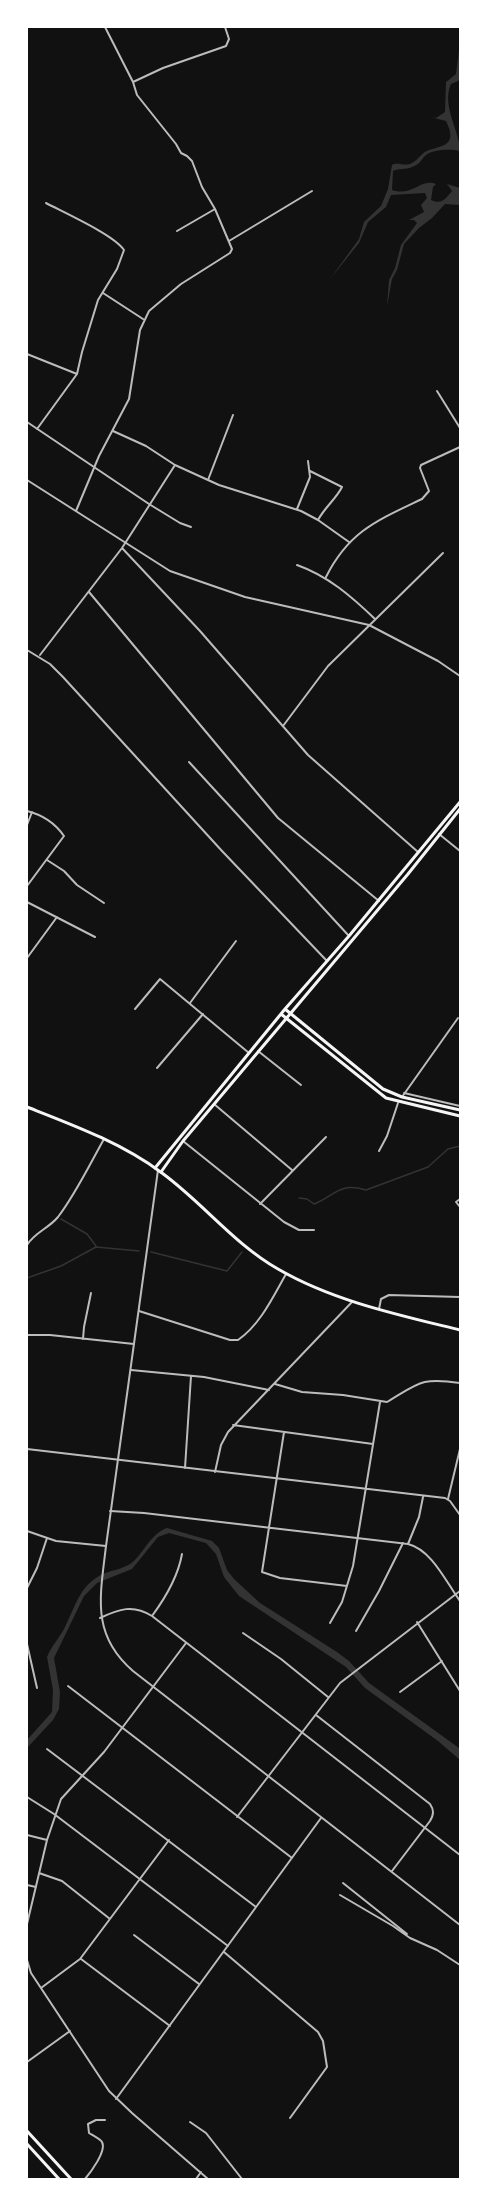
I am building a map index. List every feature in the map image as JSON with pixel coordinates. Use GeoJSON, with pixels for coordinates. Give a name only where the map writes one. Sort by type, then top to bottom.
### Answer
{"type":"FeatureCollection","features":[{"type":"Feature","properties":{"kind":"main road"},"geometry":{"type":"LineString","coordinates":[[158,1170],[285,1009],[379,901],[460,802]]}},
{"type":"Feature","properties":{"kind":"main road"},"geometry":{"type":"LineString","coordinates":[[158,1170],[460,809]]}},
{"type":"Feature","properties":{"kind":"main road"},"geometry":{"type":"LineString","coordinates":[[285,1009],[375,1083],[402,1097],[460,1108]]}},
{"type":"Feature","properties":{"kind":"main road"},"geometry":{"type":"LineString","coordinates":[[281,1014],[386,1098],[460,1116]]}},
{"type":"Feature","properties":{"kind":"main road"},"geometry":{"type":"LineString","coordinates":[[27,1107],[104,1139],[158,1170],[245,1246],[286,1273],[352,1302],[460,1330]]}},
{"type":"Feature","properties":{"kind":"main road"},"geometry":{"type":"LineString","coordinates":[[27,2131],[71,2179]]}},
{"type":"Feature","properties":{"kind":"main road"},"geometry":{"type":"LineString","coordinates":[[27,2144],[59,2179]]}},
{"type":"Feature","properties":{"kind":"street"},"geometry":{"type":"LineString","coordinates":[[75,511],[129,399],[144,319],[162,298],[232,252],[232,246],[202,188],[192,161],[181,153],[137,95],[133,82],[105,27]]}},
{"type":"Feature","properties":{"kind":"street"},"geometry":{"type":"LineString","coordinates":[[133,82],[163,68],[226,46],[229,39],[225,27]]}},
{"type":"Feature","properties":{"kind":"street"},"geometry":{"type":"LineString","coordinates":[[229,241],[312,191]]}},
{"type":"Feature","properties":{"kind":"street"},"geometry":{"type":"LineString","coordinates":[[37,429],[77,374],[94,311],[117,269],[124,250],[99,232],[46,203]]}},
{"type":"Feature","properties":{"kind":"street"},"geometry":{"type":"LineString","coordinates":[[177,231],[214,209]]}},
{"type":"Feature","properties":{"kind":"street"},"geometry":{"type":"LineString","coordinates":[[103,293],[144,319]]}},
{"type":"Feature","properties":{"kind":"street"},"geometry":{"type":"LineString","coordinates":[[27,354],[77,374]]}},
{"type":"Feature","properties":{"kind":"street"},"geometry":{"type":"LineString","coordinates":[[437,391],[460,428]]}},
{"type":"Feature","properties":{"kind":"street"},"geometry":{"type":"LineString","coordinates":[[208,480],[233,415]]}},
{"type":"Feature","properties":{"kind":"street"},"geometry":{"type":"LineString","coordinates":[[27,422],[149,504],[180,523],[191,526]]}},
{"type":"Feature","properties":{"kind":"street"},"geometry":{"type":"LineString","coordinates":[[113,432],[146,446],[175,465],[208,480],[297,509],[318,520],[349,542]]}},
{"type":"Feature","properties":{"kind":"street"},"geometry":{"type":"LineString","coordinates":[[326,577],[349,542],[381,518],[422,499],[429,491],[420,468],[421,465],[460,447]]}},
{"type":"Feature","properties":{"kind":"street"},"geometry":{"type":"LineString","coordinates":[[297,509],[310,477],[308,461]]}},
{"type":"Feature","properties":{"kind":"street"},"geometry":{"type":"LineString","coordinates":[[39,656],[122,548],[175,465]]}},
{"type":"Feature","properties":{"kind":"street"},"geometry":{"type":"LineString","coordinates":[[310,471],[342,487],[318,520]]}},
{"type":"Feature","properties":{"kind":"street"},"geometry":{"type":"LineString","coordinates":[[27,480],[170,571],[245,597],[369,625],[438,661],[460,676]]}},
{"type":"Feature","properties":{"kind":"street"},"geometry":{"type":"LineString","coordinates":[[122,548],[200,631],[322,768],[418,852]]}},
{"type":"Feature","properties":{"kind":"street"},"geometry":{"type":"LineString","coordinates":[[283,726],[328,666],[443,553]]}},
{"type":"Feature","properties":{"kind":"street"},"geometry":{"type":"LineString","coordinates":[[297,565],[326,577],[375,619]]}},
{"type":"Feature","properties":{"kind":"street"},"geometry":{"type":"LineString","coordinates":[[89,592],[278,818],[379,901]]}},
{"type":"Feature","properties":{"kind":"street"},"geometry":{"type":"LineString","coordinates":[[27,650],[39,656],[63,677],[222,851],[327,961]]}},
{"type":"Feature","properties":{"kind":"street"},"geometry":{"type":"LineString","coordinates":[[189,762],[349,936]]}},
{"type":"Feature","properties":{"kind":"street"},"geometry":{"type":"LineString","coordinates":[[27,811],[42,815],[64,835],[27,886]]}},
{"type":"Feature","properties":{"kind":"street"},"geometry":{"type":"LineString","coordinates":[[27,825],[32,812]]}},
{"type":"Feature","properties":{"kind":"street"},"geometry":{"type":"LineString","coordinates":[[440,834],[460,851]]}},
{"type":"Feature","properties":{"kind":"street"},"geometry":{"type":"LineString","coordinates":[[47,860],[77,885],[104,903]]}},
{"type":"Feature","properties":{"kind":"street"},"geometry":{"type":"LineString","coordinates":[[27,902],[95,937]]}},
{"type":"Feature","properties":{"kind":"street"},"geometry":{"type":"LineString","coordinates":[[27,958],[57,917]]}},
{"type":"Feature","properties":{"kind":"street"},"geometry":{"type":"LineString","coordinates":[[190,1004],[236,941]]}},
{"type":"Feature","properties":{"kind":"street"},"geometry":{"type":"LineString","coordinates":[[135,1009],[160,979],[249,1053]]}},
{"type":"Feature","properties":{"kind":"street"},"geometry":{"type":"LineString","coordinates":[[157,1068],[203,1014]]}},
{"type":"Feature","properties":{"kind":"street"},"geometry":{"type":"LineString","coordinates":[[402,1097],[458,1018]]}},
{"type":"Feature","properties":{"kind":"street"},"geometry":{"type":"LineString","coordinates":[[258,1051],[301,1084]]}},
{"type":"Feature","properties":{"kind":"street"},"geometry":{"type":"LineString","coordinates":[[404,1093],[460,1108]]}},
{"type":"Feature","properties":{"kind":"street"},"geometry":{"type":"LineString","coordinates":[[379,1151],[393,1123],[398,1102]]}},
{"type":"Feature","properties":{"kind":"street"},"geometry":{"type":"LineString","coordinates":[[214,1104],[292,1170]]}},
{"type":"Feature","properties":{"kind":"street"},"geometry":{"type":"LineString","coordinates":[[260,1204],[326,1137]]}},
{"type":"Feature","properties":{"kind":"street"},"geometry":{"type":"LineString","coordinates":[[27,1245],[33,1235],[45,1230],[59,1216],[104,1139]]}},
{"type":"Feature","properties":{"kind":"street"},"geometry":{"type":"LineString","coordinates":[[183,1141],[260,1204],[293,1227],[299,1230],[314,1230]]}},
{"type":"Feature","properties":{"kind":"street"},"geometry":{"type":"LineString","coordinates":[[158,1170],[103,1569],[100,1618],[104,1631],[116,1654],[153,1687],[460,1925]]}},
{"type":"Feature","properties":{"kind":"street"},"geometry":{"type":"LineString","coordinates":[[460,1199],[456,1202],[460,1207]]}},
{"type":"Feature","properties":{"kind":"street"},"geometry":{"type":"LineString","coordinates":[[139,1311],[230,1340],[238,1340],[249,1331],[286,1273]]}},
{"type":"Feature","properties":{"kind":"street"},"geometry":{"type":"LineString","coordinates":[[83,1339],[91,1293]]}},
{"type":"Feature","properties":{"kind":"street"},"geometry":{"type":"LineString","coordinates":[[379,1310],[381,1299],[386,1296],[418,1294],[460,1297]]}},
{"type":"Feature","properties":{"kind":"street"},"geometry":{"type":"LineString","coordinates":[[215,1472],[221,1444],[233,1425],[352,1302]]}},
{"type":"Feature","properties":{"kind":"street"},"geometry":{"type":"LineString","coordinates":[[27,1335],[134,1344]]}},
{"type":"Feature","properties":{"kind":"street"},"geometry":{"type":"LineString","coordinates":[[131,1370],[237,1382],[269,1390]]}},
{"type":"Feature","properties":{"kind":"street"},"geometry":{"type":"LineString","coordinates":[[185,1468],[191,1376]]}},
{"type":"Feature","properties":{"kind":"street"},"geometry":{"type":"LineString","coordinates":[[275,1384],[302,1392],[343,1395],[387,1402],[413,1386],[429,1380],[460,1383]]}},
{"type":"Feature","properties":{"kind":"street"},"geometry":{"type":"LineString","coordinates":[[330,1623],[342,1602],[359,1538],[380,1402]]}},
{"type":"Feature","properties":{"kind":"street"},"geometry":{"type":"LineString","coordinates":[[233,1425],[373,1444]]}},
{"type":"Feature","properties":{"kind":"street"},"geometry":{"type":"LineString","coordinates":[[284,1432],[262,1572],[273,1576],[347,1586]]}},
{"type":"Feature","properties":{"kind":"street"},"geometry":{"type":"LineString","coordinates":[[27,1449],[448,1499],[460,1515]]}},
{"type":"Feature","properties":{"kind":"street"},"geometry":{"type":"LineString","coordinates":[[448,1499],[460,1449]]}},
{"type":"Feature","properties":{"kind":"street"},"geometry":{"type":"LineString","coordinates":[[408,1544],[419,1517],[423,1497]]}},
{"type":"Feature","properties":{"kind":"street"},"geometry":{"type":"LineString","coordinates":[[110,1511],[408,1544],[418,1548],[430,1559],[460,1601]]}},
{"type":"Feature","properties":{"kind":"street"},"geometry":{"type":"LineString","coordinates":[[27,1531],[47,1538],[106,1546]]}},
{"type":"Feature","properties":{"kind":"street"},"geometry":{"type":"LineString","coordinates":[[27,1588],[37,1568],[47,1538]]}},
{"type":"Feature","properties":{"kind":"street"},"geometry":{"type":"LineString","coordinates":[[356,1631],[403,1543]]}},
{"type":"Feature","properties":{"kind":"street"},"geometry":{"type":"LineString","coordinates":[[152,1616],[170,1589],[182,1554]]}},
{"type":"Feature","properties":{"kind":"street"},"geometry":{"type":"LineString","coordinates":[[237,1817],[328,1697],[351,1674],[460,1591]]}},
{"type":"Feature","properties":{"kind":"street"},"geometry":{"type":"LineString","coordinates":[[100,1618],[123,1608],[137,1609],[152,1616],[460,1855]]}},
{"type":"Feature","properties":{"kind":"street"},"geometry":{"type":"LineString","coordinates":[[417,1622],[460,1691]]}},
{"type":"Feature","properties":{"kind":"street"},"geometry":{"type":"LineString","coordinates":[[243,1633],[328,1697]]}},
{"type":"Feature","properties":{"kind":"street"},"geometry":{"type":"LineString","coordinates":[[27,1924],[54,1814],[61,1799],[122,1728],[186,1643]]}},
{"type":"Feature","properties":{"kind":"street"},"geometry":{"type":"LineString","coordinates":[[27,1644],[37,1688]]}},
{"type":"Feature","properties":{"kind":"street"},"geometry":{"type":"LineString","coordinates":[[400,1692],[442,1661]]}},
{"type":"Feature","properties":{"kind":"street"},"geometry":{"type":"LineString","coordinates":[[68,1686],[292,1858]]}},
{"type":"Feature","properties":{"kind":"street"},"geometry":{"type":"LineString","coordinates":[[316,1714],[430,1804],[434,1812],[425,1828],[392,1871]]}},
{"type":"Feature","properties":{"kind":"street"},"geometry":{"type":"LineString","coordinates":[[47,1749],[256,1907]]}},
{"type":"Feature","properties":{"kind":"street"},"geometry":{"type":"LineString","coordinates":[[27,1797],[54,1814],[228,1946]]}},
{"type":"Feature","properties":{"kind":"street"},"geometry":{"type":"LineString","coordinates":[[116,2099],[322,1817]]}},
{"type":"Feature","properties":{"kind":"street"},"geometry":{"type":"LineString","coordinates":[[27,1835],[47,1840]]}},
{"type":"Feature","properties":{"kind":"street"},"geometry":{"type":"LineString","coordinates":[[41,1989],[80,1959],[169,1840]]}},
{"type":"Feature","properties":{"kind":"street"},"geometry":{"type":"LineString","coordinates":[[39,1873],[62,1881],[110,1919]]}},
{"type":"Feature","properties":{"kind":"street"},"geometry":{"type":"LineString","coordinates":[[344,1883],[417,1942]]}},
{"type":"Feature","properties":{"kind":"street"},"geometry":{"type":"LineString","coordinates":[[27,1885],[36,1887]]}},
{"type":"Feature","properties":{"kind":"street"},"geometry":{"type":"LineString","coordinates":[[340,1894],[417,1942],[437,1950],[460,1965]]}},
{"type":"Feature","properties":{"kind":"street"},"geometry":{"type":"LineString","coordinates":[[134,1935],[200,1984]]}},
{"type":"Feature","properties":{"kind":"street"},"geometry":{"type":"LineString","coordinates":[[224,1952],[286,2002],[321,2036],[327,2067],[290,2118]]}},
{"type":"Feature","properties":{"kind":"street"},"geometry":{"type":"LineString","coordinates":[[80,1959],[170,2026]]}},
{"type":"Feature","properties":{"kind":"street"},"geometry":{"type":"LineString","coordinates":[[27,1960],[31,1973],[41,1989],[116,2099],[208,2179]]}},
{"type":"Feature","properties":{"kind":"street"},"geometry":{"type":"LineString","coordinates":[[27,2062],[70,2031]]}},
{"type":"Feature","properties":{"kind":"street"},"geometry":{"type":"LineString","coordinates":[[85,2179],[95,2167],[103,2147],[102,2142],[89,2133],[88,2124],[96,2120],[105,2120]]}},
{"type":"Feature","properties":{"kind":"street"},"geometry":{"type":"LineString","coordinates":[[190,2122],[206,2133],[242,2179]]}},
{"type":"Feature","properties":{"kind":"street"},"geometry":{"type":"LineString","coordinates":[[196,2179],[201,2172]]}},
{"type":"Feature","properties":{"kind":"shaded area"},"geometry":{"type":"Polygon","coordinates":[[[460,43],[460,80],[451,84],[448,101],[460,151],[433,152],[426,155],[415,166],[393,171],[392,190],[399,192],[411,190],[425,183],[436,184],[433,187],[431,200],[438,202],[452,191],[447,184],[460,188],[460,205],[445,204],[404,244],[397,270],[392,279],[387,306],[389,280],[401,245],[417,223],[409,220],[424,212],[421,205],[427,198],[425,193],[391,195],[386,207],[368,222],[359,243],[330,279],[359,239],[364,222],[381,206],[388,189],[392,165],[410,164],[425,152],[449,141],[450,130],[446,121],[430,117],[436,118],[445,112],[446,82],[456,74],[460,43]]]}},
{"type":"Feature","properties":{"kind":"shaded area"},"geometry":{"type":"Polygon","coordinates":[[[167,1528],[212,1541],[219,1548],[227,1570],[260,1603],[349,1661],[369,1683],[459,1748],[460,1760],[438,1741],[365,1688],[346,1667],[239,1596],[224,1577],[216,1554],[206,1543],[169,1533],[158,1537],[132,1569],[97,1583],[84,1596],[54,1658],[60,1692],[59,1709],[53,1720],[27,1748],[27,1740],[52,1712],[53,1690],[47,1657],[81,1594],[101,1575],[125,1567],[134,1561],[153,1538],[167,1528]]]}},
{"type":"Feature","properties":{"kind":"waterway"},"geometry":{"type":"LineString","coordinates":[[299,1198],[307,1199],[314,1204],[343,1189],[366,1190],[428,1167],[448,1149],[460,1146]]}},
{"type":"Feature","properties":{"kind":"waterway"},"geometry":{"type":"LineString","coordinates":[[61,1219],[87,1234],[96,1246]]}},
{"type":"Feature","properties":{"kind":"waterway"},"geometry":{"type":"LineString","coordinates":[[27,1278],[61,1266],[96,1247],[139,1251]]}},
{"type":"Feature","properties":{"kind":"waterway"},"geometry":{"type":"LineString","coordinates":[[151,1252],[227,1271],[242,1252]]}}]}
